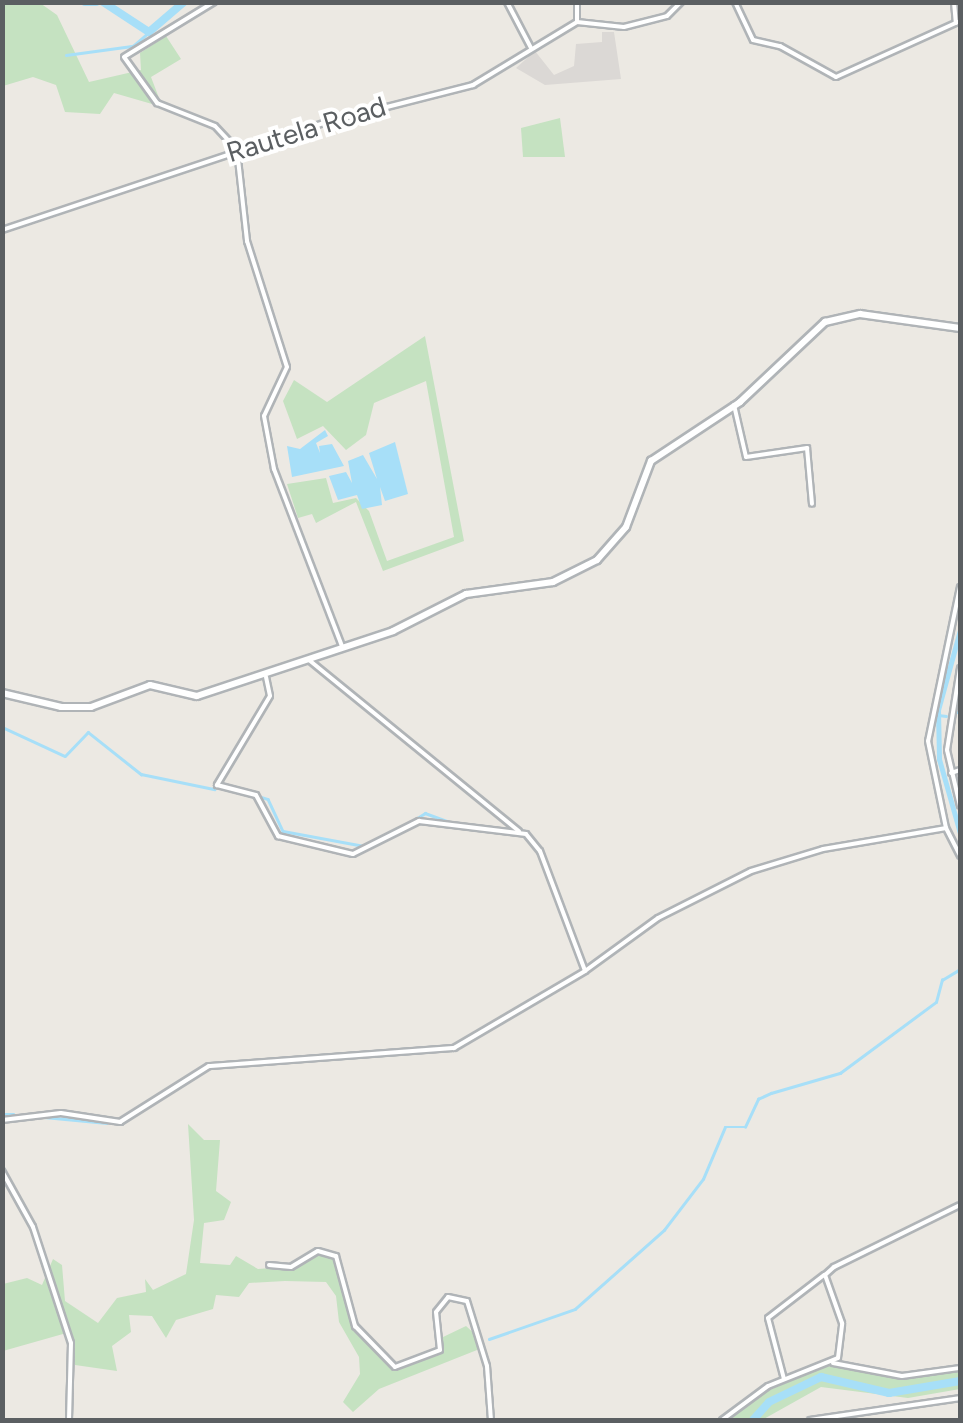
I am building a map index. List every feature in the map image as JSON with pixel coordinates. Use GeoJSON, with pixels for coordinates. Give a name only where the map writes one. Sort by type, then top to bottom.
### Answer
{"type":"FeatureCollection","features":[{"type":"Feature","properties":{"kind":"street"},"geometry":{"type":"LineString","coordinates":[[214,2],[124,57],[157,103],[215,126],[237,150],[247,241],[287,367],[264,416],[274,469],[342,646]]}},
{"type":"Feature","properties":{"kind":"street"},"geometry":{"type":"LineString","coordinates":[[507,2],[531,48]]}},
{"type":"Feature","properties":{"kind":"street"},"geometry":{"type":"LineString","coordinates":[[588,2],[578,6],[578,22],[624,27],[668,16],[682,2]]}},
{"type":"Feature","properties":{"kind":"street"},"geometry":{"type":"LineString","coordinates":[[735,2],[753,40],[780,46],[836,77],[958,22],[954,2]]}},
{"type":"Feature","properties":{"kind":"street","name":"Rautela Road"},"geometry":{"type":"LineString","coordinates":[[2,230],[237,150],[473,85],[578,22]]}},
{"type":"Feature","properties":{"kind":"street"},"geometry":{"type":"LineString","coordinates":[[2,694],[91,707],[150,684],[197,696],[266,677],[466,594],[542,586],[597,560],[626,527],[651,461],[734,405],[824,322],[860,314],[960,328]]}},
{"type":"Feature","properties":{"kind":"street"},"geometry":{"type":"LineString","coordinates":[[734,405],[746,457],[807,448],[812,504]]}},
{"type":"Feature","properties":{"kind":"street"},"geometry":{"type":"LineString","coordinates":[[960,587],[928,740],[946,828],[960,856]]}},
{"type":"Feature","properties":{"kind":"street"},"geometry":{"type":"LineString","coordinates":[[305,658],[540,851],[584,971]]}},
{"type":"Feature","properties":{"kind":"street"},"geometry":{"type":"LineString","coordinates":[[960,668],[948,708],[951,773],[960,806]]}},
{"type":"Feature","properties":{"kind":"street"},"geometry":{"type":"LineString","coordinates":[[266,677],[270,696],[216,783],[266,804],[278,836],[353,854],[419,821],[521,833]]}},
{"type":"Feature","properties":{"kind":"street"},"geometry":{"type":"LineString","coordinates":[[951,773],[960,770]]}},
{"type":"Feature","properties":{"kind":"street"},"geometry":{"type":"LineString","coordinates":[[2,1120],[52,1113],[120,1122],[210,1066],[454,1048],[584,971],[658,918],[752,871],[824,848],[946,828]]}},
{"type":"Feature","properties":{"kind":"street"},"geometry":{"type":"LineString","coordinates":[[2,1172],[33,1227],[71,1343],[69,1420]]}},
{"type":"Feature","properties":{"kind":"street"},"geometry":{"type":"LineString","coordinates":[[784,1380],[768,1318],[825,1274],[960,1205]]}},
{"type":"Feature","properties":{"kind":"street"},"geometry":{"type":"LineString","coordinates":[[269,1265],[290,1267],[318,1251],[336,1256],[355,1326],[395,1367],[440,1350],[436,1312],[448,1297],[467,1302],[487,1366],[490,1420]]}},
{"type":"Feature","properties":{"kind":"street"},"geometry":{"type":"LineString","coordinates":[[825,1274],[842,1323],[833,1363]]}},
{"type":"Feature","properties":{"kind":"street"},"geometry":{"type":"LineString","coordinates":[[722,1420],[784,1380],[833,1363],[902,1376],[960,1368]]}},
{"type":"Feature","properties":{"kind":"street"},"geometry":{"type":"LineString","coordinates":[[810,1420],[960,1398]]}},
{"type":"Feature","properties":{"kind":"shaded area"},"geometry":{"type":"Polygon","coordinates":[[[602,32],[614,32],[621,79],[545,85],[516,68],[535,51],[554,75],[574,66],[576,44],[602,42],[602,32]]]}},
{"type":"Feature","properties":{"kind":"green space"},"geometry":{"type":"Polygon","coordinates":[[[3,3],[40,3],[57,15],[89,82],[141,70],[140,53],[166,36],[181,59],[151,77],[159,98],[152,104],[114,93],[100,114],[65,112],[56,85],[33,77],[3,86],[3,3]]]}},
{"type":"Feature","properties":{"kind":"green space"},"geometry":{"type":"Polygon","coordinates":[[[560,118],[565,157],[523,157],[521,128],[560,118]]]}},
{"type":"Feature","properties":{"kind":"green space"},"geometry":{"type":"Polygon","coordinates":[[[425,336],[464,541],[383,571],[356,502],[316,523],[312,514],[298,518],[287,484],[326,478],[333,503],[356,498],[369,511],[387,561],[454,537],[426,381],[374,403],[366,435],[346,450],[323,426],[297,439],[283,401],[294,380],[327,402],[425,336]]]}},
{"type":"Feature","properties":{"kind":"green space"},"geometry":{"type":"Polygon","coordinates":[[[188,1124],[204,1140],[220,1140],[216,1191],[231,1202],[224,1220],[204,1223],[200,1263],[230,1265],[236,1256],[258,1269],[296,1266],[317,1252],[335,1258],[355,1330],[395,1369],[440,1353],[441,1338],[466,1326],[477,1336],[477,1350],[379,1389],[353,1412],[343,1402],[360,1374],[359,1357],[339,1322],[336,1296],[326,1282],[285,1281],[249,1283],[239,1297],[216,1295],[213,1309],[176,1320],[166,1338],[152,1316],[129,1315],[131,1332],[112,1346],[117,1371],[75,1365],[70,1332],[3,1351],[3,1284],[27,1278],[42,1285],[53,1259],[62,1265],[65,1301],[98,1323],[117,1298],[146,1292],[145,1279],[153,1290],[186,1274],[194,1220],[188,1124]]]}},
{"type":"Feature","properties":{"kind":"green space"},"geometry":{"type":"Polygon","coordinates":[[[827,1366],[910,1377],[960,1370],[960,1389],[908,1398],[821,1387],[762,1420],[730,1420],[762,1393],[827,1366]]]}},
{"type":"Feature","properties":{"kind":"water"},"geometry":{"type":"Polygon","coordinates":[[[325,430],[328,436],[316,443],[320,453],[319,446],[332,444],[344,466],[292,477],[287,446],[300,449],[325,430]]]}},
{"type":"Feature","properties":{"kind":"water"},"geometry":{"type":"Polygon","coordinates":[[[395,442],[408,494],[385,501],[380,487],[382,505],[362,509],[357,495],[338,500],[329,476],[346,472],[352,483],[348,461],[363,455],[377,479],[369,453],[395,442]]]}},
{"type":"Feature","properties":{"kind":"waterway"},"geometry":{"type":"LineString","coordinates":[[85,2],[96,2]]}},
{"type":"Feature","properties":{"kind":"waterway"},"geometry":{"type":"LineString","coordinates":[[103,2],[149,32],[184,2]]}},
{"type":"Feature","properties":{"kind":"waterway"},"geometry":{"type":"LineString","coordinates":[[66,55],[133,46],[149,32]]}},
{"type":"Feature","properties":{"kind":"waterway"},"geometry":{"type":"LineString","coordinates":[[960,630],[938,710],[939,759],[960,833]]}},
{"type":"Feature","properties":{"kind":"waterway"},"geometry":{"type":"LineString","coordinates":[[950,715],[960,711]]}},
{"type":"Feature","properties":{"kind":"waterway"},"geometry":{"type":"LineString","coordinates":[[938,715],[946,716]]}},
{"type":"Feature","properties":{"kind":"waterway"},"geometry":{"type":"LineString","coordinates":[[2,727],[65,756],[88,732],[141,774],[214,789]]}},
{"type":"Feature","properties":{"kind":"waterway"},"geometry":{"type":"LineString","coordinates":[[220,784],[268,799],[283,831],[364,846]]}},
{"type":"Feature","properties":{"kind":"waterway"},"geometry":{"type":"LineString","coordinates":[[398,830],[425,813],[453,823]]}},
{"type":"Feature","properties":{"kind":"waterway"},"geometry":{"type":"LineString","coordinates":[[489,1339],[575,1309],[664,1230],[703,1179],[725,1127],[745,1127],[758,1099],[840,1073],[936,1002],[942,980],[960,969]]}},
{"type":"Feature","properties":{"kind":"waterway"},"geometry":{"type":"LineString","coordinates":[[2,1114],[14,1114]]}},
{"type":"Feature","properties":{"kind":"waterway"},"geometry":{"type":"LineString","coordinates":[[44,1117],[107,1123]]}},
{"type":"Feature","properties":{"kind":"waterway"},"geometry":{"type":"LineString","coordinates":[[753,1420],[769,1402],[821,1377],[889,1393],[960,1381]]}}]}
